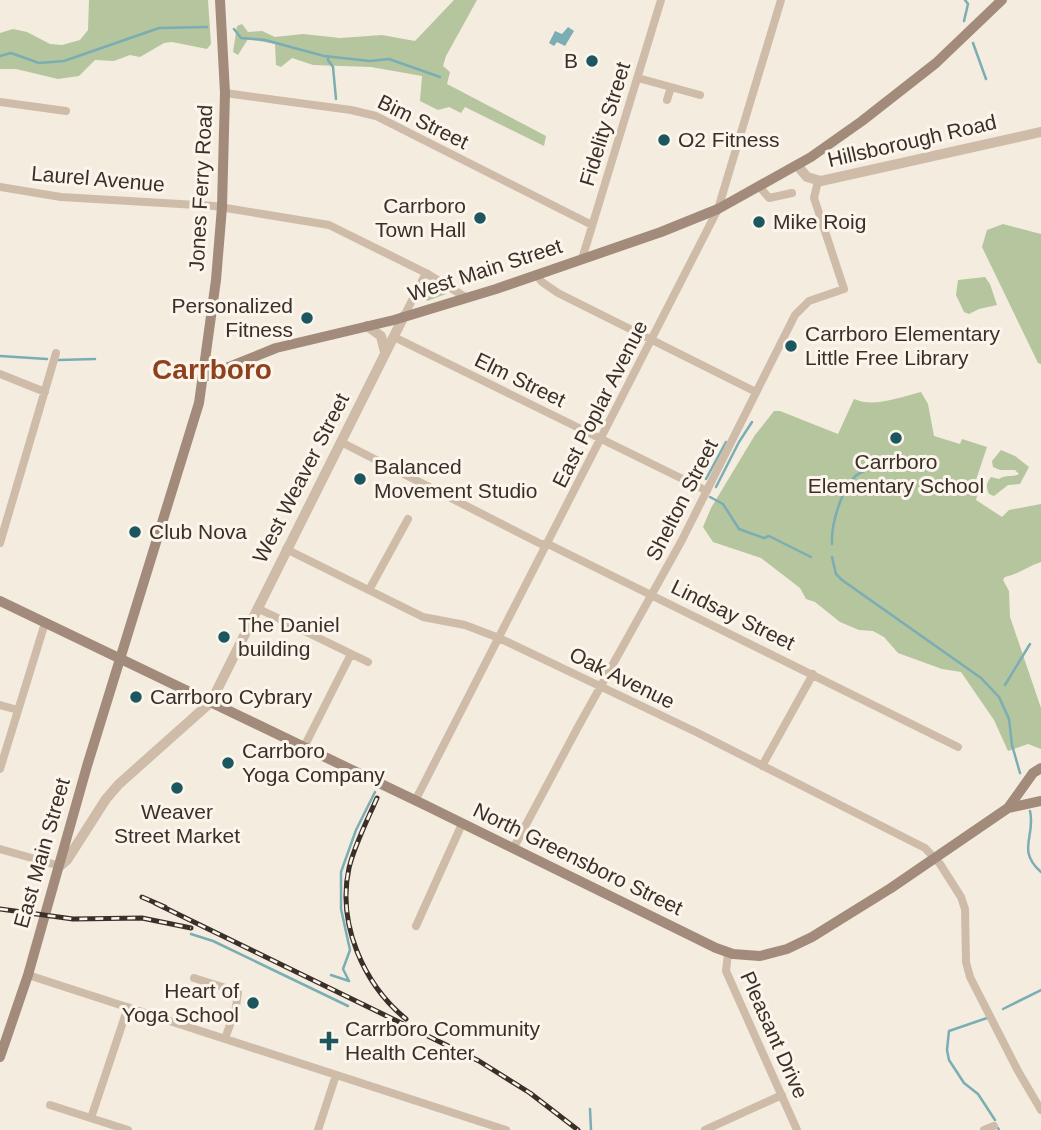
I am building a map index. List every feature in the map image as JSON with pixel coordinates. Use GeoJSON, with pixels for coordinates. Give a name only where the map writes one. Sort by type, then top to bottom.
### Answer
{"type":"FeatureCollection","features":[{"type":"Feature","properties":{"kind":"main road","name":"Jones Ferry Road"},"geometry":{"type":"LineString","coordinates":[[204,377],[222,207],[225,93],[220,0]]}},
{"type":"Feature","properties":{"kind":"main road","name":"West Main Street"},"geometry":{"type":"LineString","coordinates":[[204,377],[276,348],[467,298],[719,209],[827,146],[895,96],[944,55],[1002,0]]}},
{"type":"Feature","properties":{"kind":"main road"},"geometry":{"type":"LineString","coordinates":[[120,659],[197,411],[204,377]]}},
{"type":"Feature","properties":{"kind":"main road","name":"North Greensboro Street"},"geometry":{"type":"LineString","coordinates":[[0,601],[728,953],[760,956],[797,944],[891,888],[1008,808],[1033,773],[1041,768]]}},
{"type":"Feature","properties":{"kind":"main road","name":"East Main Street"},"geometry":{"type":"LineString","coordinates":[[0,1057],[28,975],[120,659]]}},
{"type":"Feature","properties":{"kind":"main road"},"geometry":{"type":"LineString","coordinates":[[1029,782],[1033,795],[1041,801]]}},
{"type":"Feature","properties":{"kind":"main road","name":"North Greensboro Street"},"geometry":{"type":"LineString","coordinates":[[1008,808],[1041,801]]}},
{"type":"Feature","properties":{"kind":"street","name":"Fidelity Street"},"geometry":{"type":"LineString","coordinates":[[582,259],[661,0]]}},
{"type":"Feature","properties":{"kind":"street","name":"East Poplar Avenue"},"geometry":{"type":"LineString","coordinates":[[415,801],[719,209],[781,0]]}},
{"type":"Feature","properties":{"kind":"street"},"geometry":{"type":"LineString","coordinates":[[638,78],[700,95]]}},
{"type":"Feature","properties":{"kind":"street"},"geometry":{"type":"LineString","coordinates":[[667,100],[671,87]]}},
{"type":"Feature","properties":{"kind":"street","name":"Bim Street"},"geometry":{"type":"LineString","coordinates":[[225,93],[351,110],[376,116],[592,225]]}},
{"type":"Feature","properties":{"kind":"street"},"geometry":{"type":"LineString","coordinates":[[0,102],[66,111]]}},
{"type":"Feature","properties":{"kind":"street","name":"Hillsborough Road"},"geometry":{"type":"LineString","coordinates":[[797,165],[807,177],[818,181],[1041,132]]}},
{"type":"Feature","properties":{"kind":"street","name":"Shelton Street"},"geometry":{"type":"LineString","coordinates":[[513,849],[707,491],[795,315],[818,297],[844,289],[814,198],[818,181]]}},
{"type":"Feature","properties":{"kind":"street"},"geometry":{"type":"LineString","coordinates":[[759,186],[769,198],[792,193]]}},
{"type":"Feature","properties":{"kind":"street","name":"Laurel Avenue"},"geometry":{"type":"LineString","coordinates":[[0,187],[61,197],[222,207],[329,225],[426,272],[467,298]]}},
{"type":"Feature","properties":{"kind":"street","name":"West Weaver Street"},"geometry":{"type":"LineString","coordinates":[[211,702],[426,272]]}},
{"type":"Feature","properties":{"kind":"street"},"geometry":{"type":"LineString","coordinates":[[536,275],[558,292],[757,392]]}},
{"type":"Feature","properties":{"kind":"street"},"geometry":{"type":"LineString","coordinates":[[367,326],[381,336],[385,354]]}},
{"type":"Feature","properties":{"kind":"street","name":"Elm Street"},"geometry":{"type":"LineString","coordinates":[[394,337],[707,491]]}},
{"type":"Feature","properties":{"kind":"street"},"geometry":{"type":"LineString","coordinates":[[0,543],[56,353]]}},
{"type":"Feature","properties":{"kind":"street"},"geometry":{"type":"LineString","coordinates":[[0,374],[45,392]]}},
{"type":"Feature","properties":{"kind":"street","name":"Lindsay Street"},"geometry":{"type":"LineString","coordinates":[[341,442],[541,544],[548,544],[958,747]]}},
{"type":"Feature","properties":{"kind":"street"},"geometry":{"type":"LineString","coordinates":[[369,590],[408,519]]}},
{"type":"Feature","properties":{"kind":"street","name":"Oak Avenue"},"geometry":{"type":"LineString","coordinates":[[286,549],[423,617],[465,625],[499,638],[922,846],[954,883],[965,909],[964,945],[971,976],[1018,1071],[1041,1110]]}},
{"type":"Feature","properties":{"kind":"street"},"geometry":{"type":"LineString","coordinates":[[257,608],[368,662]]}},
{"type":"Feature","properties":{"kind":"street"},"geometry":{"type":"LineString","coordinates":[[0,769],[45,623]]}},
{"type":"Feature","properties":{"kind":"street"},"geometry":{"type":"LineString","coordinates":[[304,747],[351,654]]}},
{"type":"Feature","properties":{"kind":"street"},"geometry":{"type":"LineString","coordinates":[[762,766],[813,674]]}},
{"type":"Feature","properties":{"kind":"street"},"geometry":{"type":"LineString","coordinates":[[0,849],[60,866],[67,860],[106,799],[119,784],[211,702]]}},
{"type":"Feature","properties":{"kind":"street"},"geometry":{"type":"LineString","coordinates":[[0,705],[18,710]]}},
{"type":"Feature","properties":{"kind":"street"},"geometry":{"type":"LineString","coordinates":[[416,926],[462,824]]}},
{"type":"Feature","properties":{"kind":"street","name":"Pleasant Drive"},"geometry":{"type":"LineString","coordinates":[[728,953],[726,971],[797,1130]]}},
{"type":"Feature","properties":{"kind":"street"},"geometry":{"type":"LineString","coordinates":[[28,975],[506,1130]]}},
{"type":"Feature","properties":{"kind":"street"},"geometry":{"type":"LineString","coordinates":[[194,978],[238,992],[238,1000],[225,1039]]}},
{"type":"Feature","properties":{"kind":"street"},"geometry":{"type":"LineString","coordinates":[[91,1118],[128,1007]]}},
{"type":"Feature","properties":{"kind":"street"},"geometry":{"type":"LineString","coordinates":[[318,1130],[336,1075]]}},
{"type":"Feature","properties":{"kind":"street"},"geometry":{"type":"LineString","coordinates":[[705,1130],[782,1095]]}},
{"type":"Feature","properties":{"kind":"street"},"geometry":{"type":"LineString","coordinates":[[50,1105],[128,1130]]}},
{"type":"Feature","properties":{"kind":"street"},"geometry":{"type":"LineString","coordinates":[[984,1130],[994,1126]]}},
{"type":"Feature","properties":{"kind":"green space"},"geometry":{"type":"Polygon","coordinates":[[[89,0],[208,0],[211,44],[207,49],[164,43],[140,57],[130,55],[114,61],[95,60],[79,76],[58,79],[16,69],[0,69],[0,33],[13,29],[27,32],[50,44],[62,45],[80,40],[88,30],[89,0]]]}},
{"type":"Feature","properties":{"kind":"green space"},"geometry":{"type":"Polygon","coordinates":[[[454,0],[477,0],[446,56],[443,66],[450,72],[447,84],[546,136],[544,146],[465,107],[461,113],[449,107],[438,110],[420,101],[422,76],[371,67],[313,65],[292,58],[281,67],[276,65],[275,44],[248,39],[238,55],[233,52],[237,26],[242,24],[248,32],[262,31],[275,37],[303,34],[340,38],[382,35],[415,41],[454,0]]]}},
{"type":"Feature","properties":{"kind":"green space"},"geometry":{"type":"Polygon","coordinates":[[[1003,224],[1041,234],[1041,364],[1038,363],[982,247],[987,230],[1003,224]]]}},
{"type":"Feature","properties":{"kind":"green space"},"geometry":{"type":"Polygon","coordinates":[[[985,277],[997,305],[969,314],[964,312],[956,295],[958,280],[985,277]]]}},
{"type":"Feature","properties":{"kind":"green space"},"geometry":{"type":"Polygon","coordinates":[[[432,282],[444,287],[446,294],[427,301],[424,296],[432,282]]]}},
{"type":"Feature","properties":{"kind":"green space"},"geometry":{"type":"Polygon","coordinates":[[[921,392],[928,404],[934,436],[960,444],[962,439],[987,447],[976,480],[981,482],[976,500],[1002,517],[1009,510],[1041,504],[1041,562],[1003,580],[1009,591],[1010,617],[1041,708],[1041,749],[1028,744],[1008,751],[994,720],[961,672],[942,669],[898,653],[884,637],[873,631],[859,630],[840,622],[815,602],[806,599],[800,588],[761,558],[713,542],[703,527],[711,508],[755,435],[774,411],[838,434],[854,399],[878,402],[921,392]]]}},
{"type":"Feature","properties":{"kind":"green space"},"geometry":{"type":"Polygon","coordinates":[[[1001,450],[1015,456],[1029,467],[1020,484],[1008,485],[994,496],[989,494],[987,487],[991,477],[999,479],[1019,474],[1015,470],[993,467],[992,461],[1001,450]]]}},
{"type":"Feature","properties":{"kind":"water"},"geometry":{"type":"Polygon","coordinates":[[[568,27],[574,31],[565,46],[557,42],[554,46],[549,43],[555,31],[562,34],[568,27]]]}},
{"type":"Feature","properties":{"kind":"waterway"},"geometry":{"type":"LineString","coordinates":[[964,21],[968,4],[965,0]]}},
{"type":"Feature","properties":{"kind":"waterway"},"geometry":{"type":"LineString","coordinates":[[0,56],[11,53],[39,63],[64,61],[159,28],[207,27]]}},
{"type":"Feature","properties":{"kind":"waterway"},"geometry":{"type":"LineString","coordinates":[[234,29],[241,38],[265,40],[324,56],[370,61],[389,59],[440,77]]}},
{"type":"Feature","properties":{"kind":"waterway"},"geometry":{"type":"LineString","coordinates":[[973,43],[986,79]]}},
{"type":"Feature","properties":{"kind":"waterway"},"geometry":{"type":"LineString","coordinates":[[328,56],[333,67],[336,99]]}},
{"type":"Feature","properties":{"kind":"waterway"},"geometry":{"type":"LineString","coordinates":[[0,356],[47,359]]}},
{"type":"Feature","properties":{"kind":"waterway"},"geometry":{"type":"LineString","coordinates":[[59,360],[95,359]]}},
{"type":"Feature","properties":{"kind":"waterway"},"geometry":{"type":"LineString","coordinates":[[716,487],[752,422]]}},
{"type":"Feature","properties":{"kind":"waterway"},"geometry":{"type":"LineString","coordinates":[[706,479],[726,442]]}},
{"type":"Feature","properties":{"kind":"waterway"},"geometry":{"type":"LineString","coordinates":[[832,544],[839,504],[849,484],[862,472],[883,463]]}},
{"type":"Feature","properties":{"kind":"waterway"},"geometry":{"type":"LineString","coordinates":[[710,497],[723,504],[739,529],[764,538],[769,536],[811,557]]}},
{"type":"Feature","properties":{"kind":"waterway"},"geometry":{"type":"LineString","coordinates":[[832,557],[836,574],[842,580],[981,678],[999,697],[1009,719],[1012,745],[1020,773]]}},
{"type":"Feature","properties":{"kind":"waterway"},"geometry":{"type":"LineString","coordinates":[[1005,685],[1030,644]]}},
{"type":"Feature","properties":{"kind":"waterway"},"geometry":{"type":"LineString","coordinates":[[331,975],[349,981],[343,969],[350,950],[341,909],[341,872],[356,830],[375,792]]}},
{"type":"Feature","properties":{"kind":"waterway"},"geometry":{"type":"LineString","coordinates":[[1030,811],[1028,850],[1041,872]]}},
{"type":"Feature","properties":{"kind":"waterway"},"geometry":{"type":"LineString","coordinates":[[191,934],[213,941],[348,1006]]}},
{"type":"Feature","properties":{"kind":"waterway"},"geometry":{"type":"LineString","coordinates":[[1003,1009],[1041,990]]}},
{"type":"Feature","properties":{"kind":"waterway"},"geometry":{"type":"LineString","coordinates":[[987,1018],[949,1031],[947,1050],[949,1060],[964,1083],[978,1094],[995,1120]]}},
{"type":"Feature","properties":{"kind":"waterway"},"geometry":{"type":"LineString","coordinates":[[590,1109],[591,1130]]}},
{"type":"Feature","properties":{"kind":"railway"},"geometry":{"type":"LineString","coordinates":[[377,798],[349,868],[347,910],[350,931],[366,970],[377,988],[406,1019]]}},
{"type":"Feature","properties":{"kind":"railway"},"geometry":{"type":"LineString","coordinates":[[142,897],[165,907]]}},
{"type":"Feature","properties":{"kind":"railway"},"geometry":{"type":"LineString","coordinates":[[155,903],[479,1061],[530,1093],[578,1130]]}},
{"type":"Feature","properties":{"kind":"railway"},"geometry":{"type":"LineString","coordinates":[[0,909],[73,919],[142,918],[191,928]]}},
{"type":"Feature","properties":{"kind":"place","name":"B"},"geometry":{"type":"Point","coordinates":[592,61]}},
{"type":"Feature","properties":{"kind":"place","name":"O2 Fitness"},"geometry":{"type":"Point","coordinates":[664,140]}},
{"type":"Feature","properties":{"kind":"place","name":"Carrboro Town Hall"},"geometry":{"type":"Point","coordinates":[480,218]}},
{"type":"Feature","properties":{"kind":"place","name":"Mike Roig"},"geometry":{"type":"Point","coordinates":[759,222]}},
{"type":"Feature","properties":{"kind":"place","name":"Personalized Fitness"},"geometry":{"type":"Point","coordinates":[307,318]}},
{"type":"Feature","properties":{"kind":"place","name":"Carrboro Elementary Little Free Library"},"geometry":{"type":"Point","coordinates":[791,346]}},
{"type":"Feature","properties":{"kind":"place","name":"Carrboro Elementary School"},"geometry":{"type":"Point","coordinates":[896,438]}},
{"type":"Feature","properties":{"kind":"place","name":"Balanced Movement Studio"},"geometry":{"type":"Point","coordinates":[360,479]}},
{"type":"Feature","properties":{"kind":"place","name":"Club Nova"},"geometry":{"type":"Point","coordinates":[135,532]}},
{"type":"Feature","properties":{"kind":"place","name":"The Daniel building"},"geometry":{"type":"Point","coordinates":[224,637]}},
{"type":"Feature","properties":{"kind":"place","name":"Carrboro Cybrary"},"geometry":{"type":"Point","coordinates":[136,697]}},
{"type":"Feature","properties":{"kind":"place","name":"Carrboro Yoga Company"},"geometry":{"type":"Point","coordinates":[228,763]}},
{"type":"Feature","properties":{"kind":"place","name":"Weaver Street Market"},"geometry":{"type":"Point","coordinates":[177,788]}},
{"type":"Feature","properties":{"kind":"place","name":"Heart of Yoga School"},"geometry":{"type":"Point","coordinates":[253,1003]}},
{"type":"Feature","properties":{"kind":"place","name":"Carrboro Community Health Center"},"geometry":{"type":"Point","coordinates":[329,1041]}},
{"type":"Feature","properties":{"kind":"district","name":"Carrboro"},"geometry":{"type":"Point","coordinates":[212,369]}}]}
